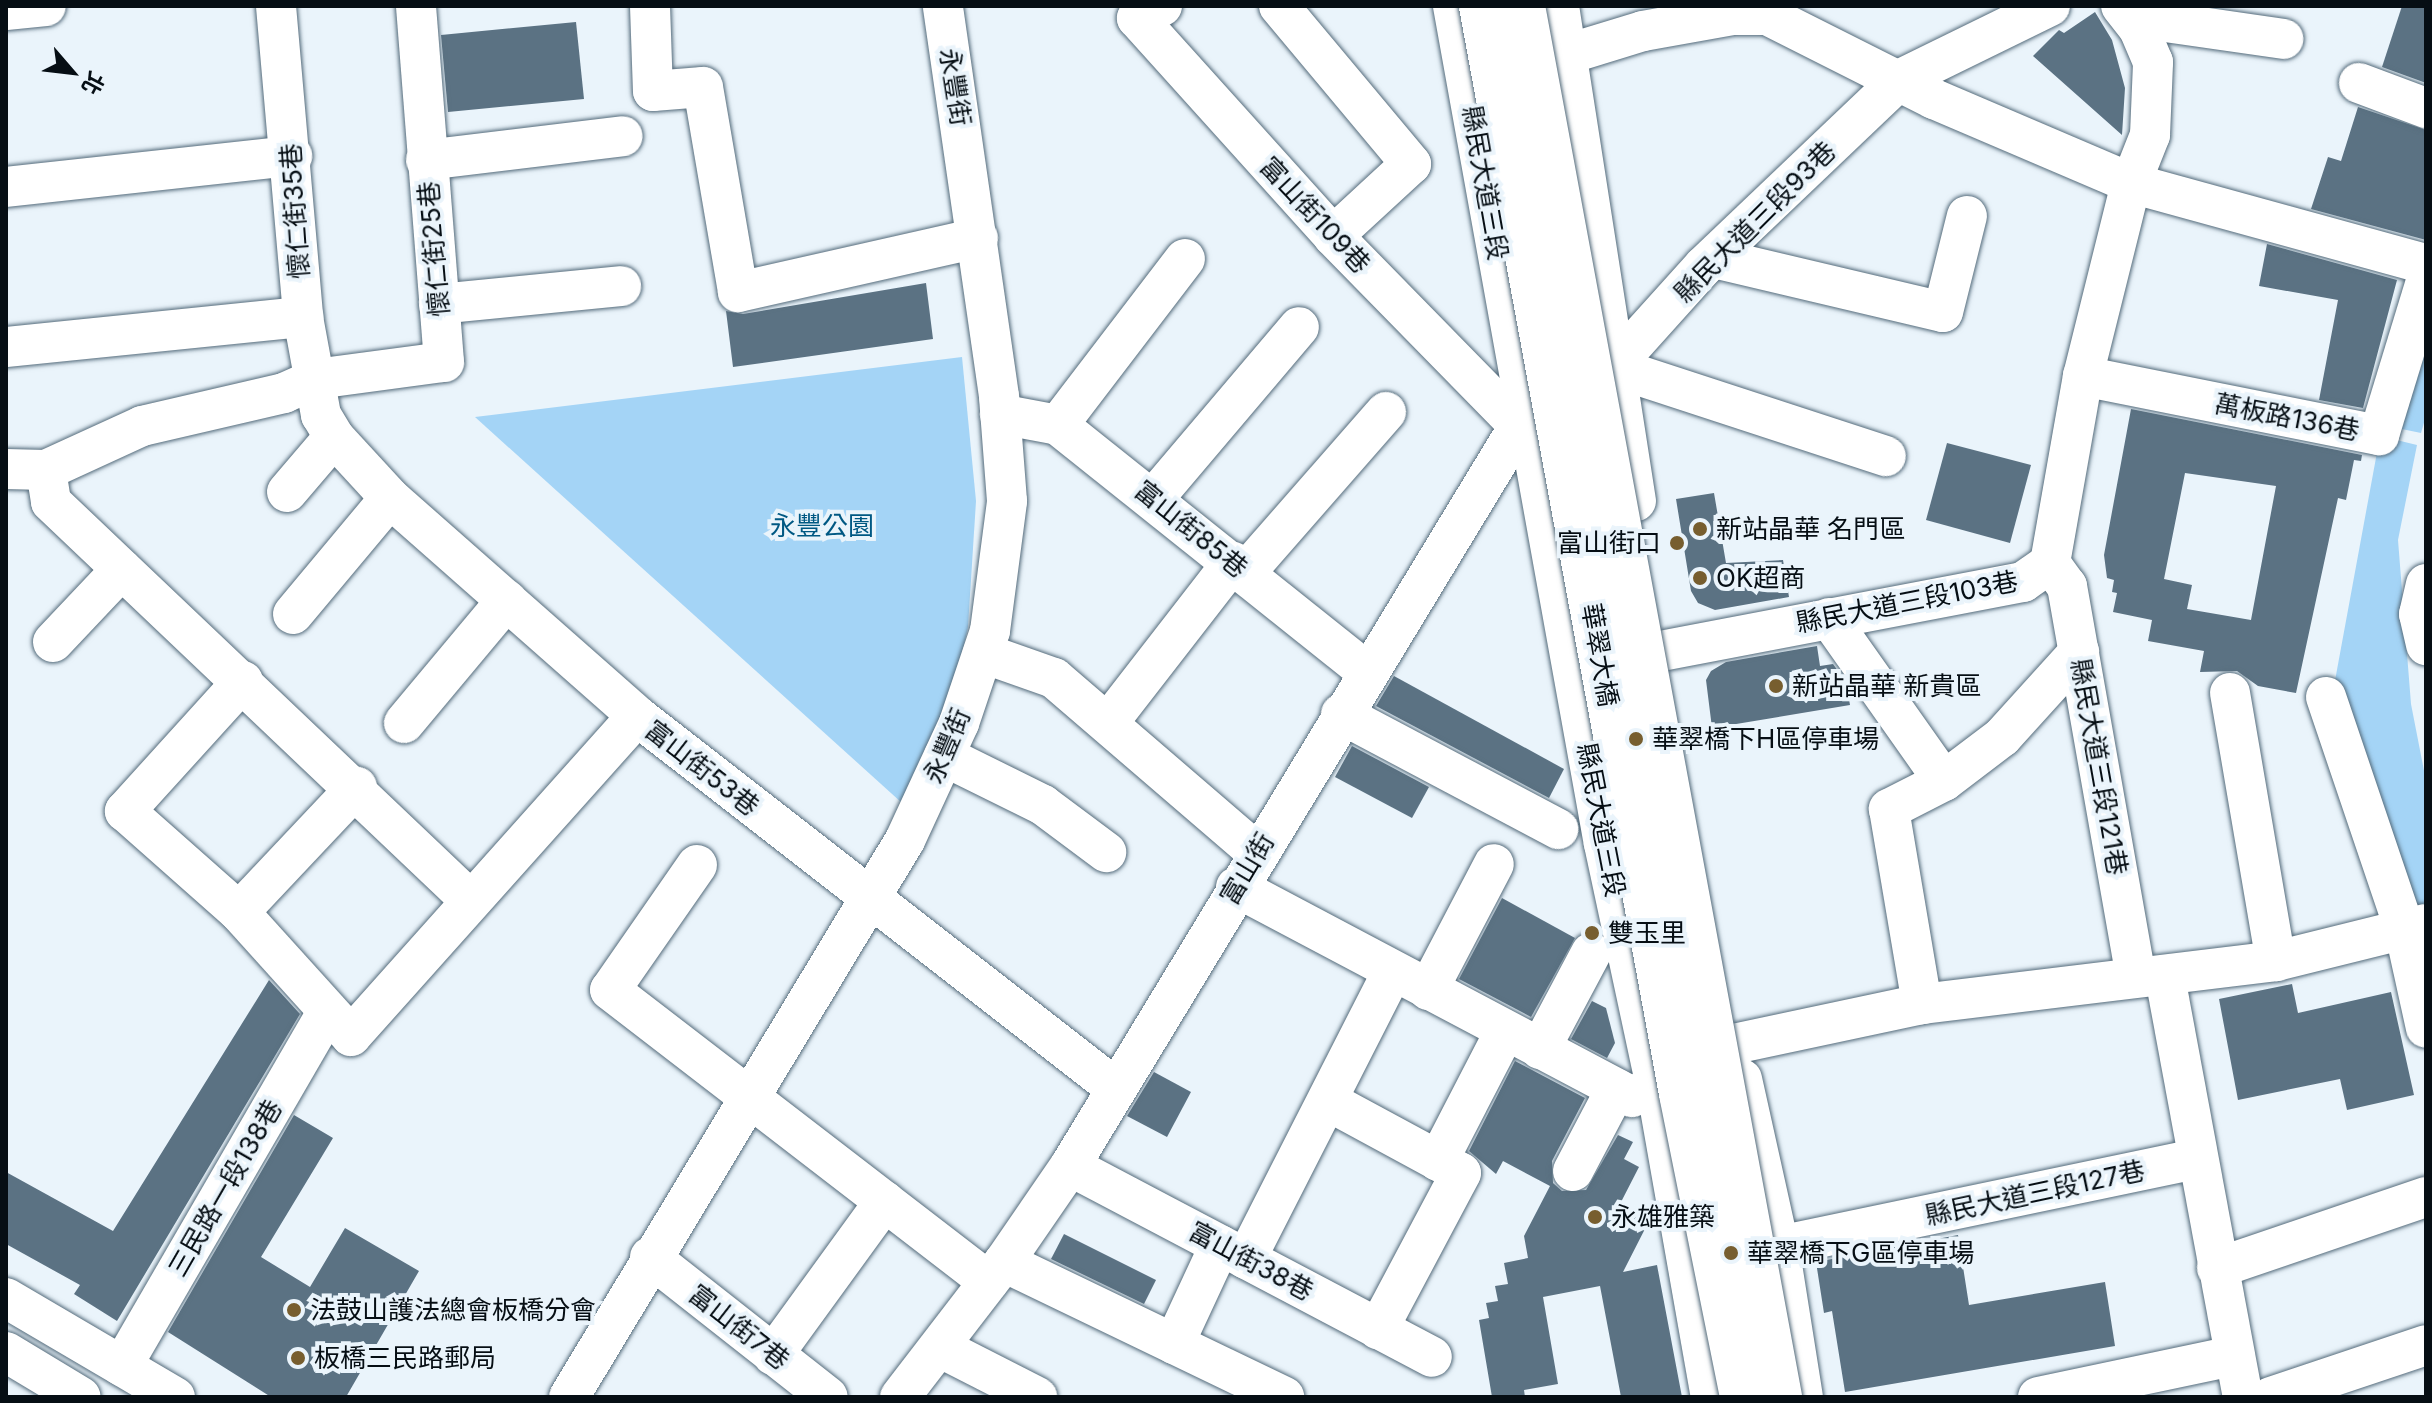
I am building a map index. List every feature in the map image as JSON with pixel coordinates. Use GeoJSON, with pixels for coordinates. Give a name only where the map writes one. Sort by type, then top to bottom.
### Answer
{"type":"FeatureCollection","features":[{"type":"Feature","properties":{"kind":"highway","name":"華翠大橋"},"geometry":{"type":"LineString","coordinates":[[1481,6],[1681,1094],[1742,1397]]}},
{"type":"Feature","properties":{"kind":"highway","name":"華翠大橋"},"geometry":{"type":"LineString","coordinates":[[1523,6],[1780,1397]]}},
{"type":"Feature","properties":{"kind":"street"},"geometry":{"type":"LineString","coordinates":[[6,10],[46,6]]}},
{"type":"Feature","properties":{"kind":"street","name":"懷仁街35巷"},"geometry":{"type":"LineString","coordinates":[[276,6],[292,156],[303,317],[324,410]]}},
{"type":"Feature","properties":{"kind":"street","name":"懷仁街25巷"},"geometry":{"type":"LineString","coordinates":[[324,410],[444,362],[416,6]]}},
{"type":"Feature","properties":{"kind":"street"},"geometry":{"type":"LineString","coordinates":[[650,6],[653,91],[703,87],[738,292],[978,238]]}},
{"type":"Feature","properties":{"kind":"street","name":"永豐街"},"geometry":{"type":"LineString","coordinates":[[569,1397],[650,1257],[905,840],[944,756],[983,653],[1007,501],[1000,414],[978,238],[943,6]]}},
{"type":"Feature","properties":{"kind":"street","name":"富山街109巷"},"geometry":{"type":"LineString","coordinates":[[1162,6],[1137,18],[1333,236],[1523,419]]}},
{"type":"Feature","properties":{"kind":"street"},"geometry":{"type":"LineString","coordinates":[[1279,6],[1411,164],[1333,236]]}},
{"type":"Feature","properties":{"kind":"street","name":"縣民大道三段"},"geometry":{"type":"LineString","coordinates":[[1453,6],[1523,419],[1604,844],[1656,1086],[1711,1397]]}},
{"type":"Feature","properties":{"kind":"street"},"geometry":{"type":"LineString","coordinates":[[1559,6],[1613,367],[1661,651],[1734,1044],[1779,1246],[1803,1397]]}},
{"type":"Feature","properties":{"kind":"street","name":"縣民大道三段93巷"},"geometry":{"type":"LineString","coordinates":[[1613,367],[1714,258],[1899,80],[2050,6]]}},
{"type":"Feature","properties":{"kind":"street"},"geometry":{"type":"LineString","coordinates":[[1568,54],[1643,31],[1766,11],[1899,80],[2131,183],[2426,264]]}},
{"type":"Feature","properties":{"kind":"street"},"geometry":{"type":"LineString","coordinates":[[2126,12],[2283,39]]}},
{"type":"Feature","properties":{"kind":"street","name":"縣民大道三段103巷"},"geometry":{"type":"LineString","coordinates":[[1661,651],[2023,582],[2050,563],[2083,376],[2131,183],[2150,135],[2155,96],[2153,62],[2126,12]]}},
{"type":"Feature","properties":{"kind":"street"},"geometry":{"type":"LineString","coordinates":[[2359,83],[2426,108]]}},
{"type":"Feature","properties":{"kind":"street"},"geometry":{"type":"LineString","coordinates":[[426,160],[623,136]]}},
{"type":"Feature","properties":{"kind":"street"},"geometry":{"type":"LineString","coordinates":[[6,187],[292,156]]}},
{"type":"Feature","properties":{"kind":"street"},"geometry":{"type":"LineString","coordinates":[[1714,258],[1943,312],[1967,216]]}},
{"type":"Feature","properties":{"kind":"street"},"geometry":{"type":"LineString","coordinates":[[1058,425],[1185,259]]}},
{"type":"Feature","properties":{"kind":"street","name":"萬板路136巷"},"geometry":{"type":"LineString","coordinates":[[2083,376],[2379,435],[2426,281]]}},
{"type":"Feature","properties":{"kind":"street"},"geometry":{"type":"LineString","coordinates":[[439,304],[621,286]]}},
{"type":"Feature","properties":{"kind":"street"},"geometry":{"type":"LineString","coordinates":[[6,347],[303,317]]}},
{"type":"Feature","properties":{"kind":"street"},"geometry":{"type":"LineString","coordinates":[[1154,498],[1299,327]]}},
{"type":"Feature","properties":{"kind":"street"},"geometry":{"type":"LineString","coordinates":[[1523,419],[1613,367],[1886,456]]}},
{"type":"Feature","properties":{"kind":"street"},"geometry":{"type":"LineString","coordinates":[[6,469],[46,470],[142,426],[284,393],[324,410],[287,492]]}},
{"type":"Feature","properties":{"kind":"street","name":"富山街53巷"},"geometry":{"type":"LineString","coordinates":[[324,410],[390,498],[637,716],[1114,1087]]}},
{"type":"Feature","properties":{"kind":"street"},"geometry":{"type":"LineString","coordinates":[[1108,723],[1239,567],[1386,412]]}},
{"type":"Feature","properties":{"kind":"street","name":"富山街85巷"},"geometry":{"type":"LineString","coordinates":[[1000,414],[1058,425],[1154,498],[1367,672]]}},
{"type":"Feature","properties":{"kind":"street","name":"富山街"},"geometry":{"type":"LineString","coordinates":[[900,1397],[941,1348],[1070,1166],[1114,1087],[1256,852],[1523,419]]}},
{"type":"Feature","properties":{"kind":"street"},"geometry":{"type":"LineString","coordinates":[[46,470],[51,502],[357,787],[469,899]]}},
{"type":"Feature","properties":{"kind":"street"},"geometry":{"type":"LineString","coordinates":[[293,614],[390,498]]}},
{"type":"Feature","properties":{"kind":"street","name":"縣民大道三段121巷"},"geometry":{"type":"LineString","coordinates":[[2050,563],[2067,586],[2150,977],[2197,1159],[2243,1397]]}},
{"type":"Feature","properties":{"kind":"street"},"geometry":{"type":"LineString","coordinates":[[53,642],[122,569]]}},
{"type":"Feature","properties":{"kind":"street"},"geometry":{"type":"LineString","coordinates":[[2426,584],[2419,614],[2426,645]]}},
{"type":"Feature","properties":{"kind":"street"},"geometry":{"type":"LineString","coordinates":[[404,723],[507,600]]}},
{"type":"Feature","properties":{"kind":"street"},"geometry":{"type":"LineString","coordinates":[[1829,618],[1944,781]]}},
{"type":"Feature","properties":{"kind":"street"},"geometry":{"type":"LineString","coordinates":[[1922,1004],[1889,809],[1944,781],[2002,737],[2079,652]]}},
{"type":"Feature","properties":{"kind":"street"},"geometry":{"type":"LineString","coordinates":[[983,653],[1054,678],[1256,852]]}},
{"type":"Feature","properties":{"kind":"street"},"geometry":{"type":"LineString","coordinates":[[243,681],[125,811],[239,912],[351,1036],[469,899],[637,716]]}},
{"type":"Feature","properties":{"kind":"street"},"geometry":{"type":"LineString","coordinates":[[2230,693],[2276,961]]}},
{"type":"Feature","properties":{"kind":"street"},"geometry":{"type":"LineString","coordinates":[[2326,697],[2415,926],[2426,1028]]}},
{"type":"Feature","properties":{"kind":"street"},"geometry":{"type":"LineString","coordinates":[[1341,714],[1558,829]]}},
{"type":"Feature","properties":{"kind":"street"},"geometry":{"type":"LineString","coordinates":[[944,756],[1043,805],[1106,852]]}},
{"type":"Feature","properties":{"kind":"street"},"geometry":{"type":"LineString","coordinates":[[239,912],[357,787]]}},
{"type":"Feature","properties":{"kind":"street"},"geometry":{"type":"LineString","coordinates":[[1428,990],[1494,864]]}},
{"type":"Feature","properties":{"kind":"street"},"geometry":{"type":"LineString","coordinates":[[697,865],[610,990],[885,1201],[996,1272],[1174,1344],[1284,1397]]}},
{"type":"Feature","properties":{"kind":"street"},"geometry":{"type":"LineString","coordinates":[[1236,887],[1632,1097],[1734,1044],[1922,1004],[2276,961],[2415,926]]}},
{"type":"Feature","properties":{"kind":"street"},"geometry":{"type":"LineString","coordinates":[[1540,1049],[1591,953]]}},
{"type":"Feature","properties":{"kind":"street"},"geometry":{"type":"LineString","coordinates":[[1174,1344],[1328,1101],[1393,971]]}},
{"type":"Feature","properties":{"kind":"street","name":"三民路一段138巷"},"geometry":{"type":"LineString","coordinates":[[122,1366],[328,1011]]}},
{"type":"Feature","properties":{"kind":"street"},"geometry":{"type":"LineString","coordinates":[[1438,1161],[1505,1031]]}},
{"type":"Feature","properties":{"kind":"street"},"geometry":{"type":"LineString","coordinates":[[1573,1171],[1616,1089]]}},
{"type":"Feature","properties":{"kind":"street"},"geometry":{"type":"LineString","coordinates":[[1328,1101],[1461,1173],[1378,1329]]}},
{"type":"Feature","properties":{"kind":"street","name":"縣民大道三段127巷"},"geometry":{"type":"LineString","coordinates":[[1779,1246],[2197,1159]]}},
{"type":"Feature","properties":{"kind":"street","name":"富山街38巷"},"geometry":{"type":"LineString","coordinates":[[1070,1166],[1432,1357]]}},
{"type":"Feature","properties":{"kind":"street"},"geometry":{"type":"LineString","coordinates":[[2217,1268],[2426,1197]]}},
{"type":"Feature","properties":{"kind":"street"},"geometry":{"type":"LineString","coordinates":[[773,1355],[885,1201]]}},
{"type":"Feature","properties":{"kind":"street","name":"富山街7巷"},"geometry":{"type":"LineString","coordinates":[[650,1257],[828,1397]]}},
{"type":"Feature","properties":{"kind":"street"},"geometry":{"type":"LineString","coordinates":[[6,1298],[175,1397]]}},
{"type":"Feature","properties":{"kind":"street"},"geometry":{"type":"LineString","coordinates":[[2271,1397],[2426,1345]]}},
{"type":"Feature","properties":{"kind":"street"},"geometry":{"type":"LineString","coordinates":[[941,1348],[1037,1397]]}},
{"type":"Feature","properties":{"kind":"street"},"geometry":{"type":"LineString","coordinates":[[6,1352],[81,1397]]}},
{"type":"Feature","properties":{"kind":"street"},"geometry":{"type":"LineString","coordinates":[[2038,1397],[2233,1356]]}},
{"type":"Feature","properties":{"kind":"green space"},"geometry":{"type":"Polygon","coordinates":[[[2426,294],[2426,416],[2421,433],[2392,427],[2426,294]]]}},
{"type":"Feature","properties":{"kind":"green space","name":"永豐公園"},"geometry":{"type":"Polygon","coordinates":[[[962,357],[976,501],[968,627],[947,719],[902,803],[475,417],[962,357]]]}},
{"type":"Feature","properties":{"kind":"green space"},"geometry":{"type":"Polygon","coordinates":[[[2380,436],[2417,445],[2398,540],[2411,704],[2426,781],[2426,905],[2410,910],[2334,686],[2380,436]]]}},
{"type":"Feature","properties":{"kind":"building"},"geometry":{"type":"Polygon","coordinates":[[[2402,6],[2426,6],[2426,83],[2382,67],[2402,6]]]}},
{"type":"Feature","properties":{"kind":"building"},"geometry":{"type":"Polygon","coordinates":[[[2095,12],[2112,40],[2125,88],[2122,135],[2033,56],[2059,30],[2064,33],[2095,12]]]}},
{"type":"Feature","properties":{"kind":"building"},"geometry":{"type":"Polygon","coordinates":[[[576,22],[584,99],[448,112],[441,35],[576,22]]]}},
{"type":"Feature","properties":{"kind":"building"},"geometry":{"type":"Polygon","coordinates":[[[2358,107],[2426,130],[2426,240],[2311,209],[2328,157],[2341,161],[2358,107]]]}},
{"type":"Feature","properties":{"kind":"building"},"geometry":{"type":"Polygon","coordinates":[[[2267,244],[2397,280],[2363,408],[2319,400],[2338,300],[2259,286],[2267,244]]]}},
{"type":"Feature","properties":{"kind":"building"},"geometry":{"type":"Polygon","coordinates":[[[926,283],[933,339],[733,367],[726,311],[743,314],[926,283]]]}},
{"type":"Feature","properties":{"kind":"building"},"geometry":{"type":"Polygon","coordinates":[[[2131,409],[2362,455],[2361,461],[2354,460],[2346,500],[2338,498],[2296,693],[2258,686],[2237,671],[2200,672],[2204,651],[2148,641],[2152,620],[2113,612],[2117,593],[2112,592],[2114,580],[2107,578],[2104,555],[2131,409]],[[2185,473],[2164,579],[2192,585],[2187,609],[2251,620],[2276,486],[2185,473]]]}},
{"type":"Feature","properties":{"kind":"building"},"geometry":{"type":"Polygon","coordinates":[[[1947,443],[2031,465],[2010,543],[1926,520],[1947,443]]]}},
{"type":"Feature","properties":{"kind":"building","name":"新站晶華 名門區"},"geometry":{"type":"Polygon","coordinates":[[[1714,493],[1726,563],[1783,560],[1789,597],[1715,610],[1698,603],[1691,591],[1676,499],[1714,493]]]}},
{"type":"Feature","properties":{"kind":"building","name":"新站晶華 新貴區"},"geometry":{"type":"Polygon","coordinates":[[[1817,646],[1820,666],[1833,664],[1846,682],[1850,705],[1712,728],[1706,680],[1711,671],[1726,662],[1817,646]]]}},
{"type":"Feature","properties":{"kind":"building"},"geometry":{"type":"Polygon","coordinates":[[[1394,676],[1564,769],[1549,798],[1376,706],[1394,676]]]}},
{"type":"Feature","properties":{"kind":"building"},"geometry":{"type":"Polygon","coordinates":[[[1352,746],[1429,787],[1412,818],[1335,777],[1352,746]]]}},
{"type":"Feature","properties":{"kind":"building"},"geometry":{"type":"Polygon","coordinates":[[[1502,898],[1575,938],[1531,1017],[1459,979],[1502,898]]]}},
{"type":"Feature","properties":{"kind":"building"},"geometry":{"type":"Polygon","coordinates":[[[269,980],[300,1014],[117,1321],[74,1294],[80,1285],[6,1244],[6,1172],[113,1231],[269,980]]]}},
{"type":"Feature","properties":{"kind":"building"},"geometry":{"type":"Polygon","coordinates":[[[2292,984],[2298,1013],[2391,992],[2414,1095],[2347,1110],[2340,1079],[2238,1100],[2219,999],[2292,984]]]}},
{"type":"Feature","properties":{"kind":"building"},"geometry":{"type":"Polygon","coordinates":[[[1592,1001],[1606,1008],[1615,1043],[1607,1058],[1571,1039],[1592,1001]]]}},
{"type":"Feature","properties":{"kind":"building"},"geometry":{"type":"Polygon","coordinates":[[[1515,1061],[1585,1098],[1552,1161],[1553,1183],[1562,1191],[1586,1190],[1618,1135],[1633,1142],[1624,1159],[1639,1167],[1620,1204],[1650,1219],[1623,1272],[1657,1265],[1682,1397],[1621,1397],[1600,1286],[1543,1297],[1558,1384],[1524,1390],[1525,1397],[1492,1397],[1479,1320],[1489,1318],[1486,1303],[1498,1301],[1495,1286],[1508,1284],[1504,1263],[1528,1258],[1524,1236],[1550,1186],[1503,1161],[1496,1174],[1469,1151],[1515,1061]]]}},
{"type":"Feature","properties":{"kind":"building"},"geometry":{"type":"Polygon","coordinates":[[[1154,1072],[1191,1092],[1167,1137],[1127,1116],[1154,1072]]]}},
{"type":"Feature","properties":{"kind":"building"},"geometry":{"type":"Polygon","coordinates":[[[294,1115],[333,1138],[261,1257],[310,1287],[345,1228],[419,1271],[346,1397],[271,1397],[168,1332],[294,1115]]]}},
{"type":"Feature","properties":{"kind":"building"},"geometry":{"type":"Polygon","coordinates":[[[1064,1234],[1156,1280],[1144,1304],[1051,1259],[1064,1234]]]}},
{"type":"Feature","properties":{"kind":"building"},"geometry":{"type":"Polygon","coordinates":[[[1958,1235],[1969,1305],[2105,1282],[2115,1346],[1845,1392],[1832,1311],[1824,1313],[1816,1262],[1958,1235]]]}},
{"type":"Feature","properties":{"kind":"place","name":"新站晶華 名門區"},"geometry":{"type":"Point","coordinates":[1700,529]}},
{"type":"Feature","properties":{"kind":"place","name":"富山街口"},"geometry":{"type":"Point","coordinates":[1677,543]}},
{"type":"Feature","properties":{"kind":"place","name":"OK超商"},"geometry":{"type":"Point","coordinates":[1700,578]}},
{"type":"Feature","properties":{"kind":"place","name":"新站晶華 新貴區"},"geometry":{"type":"Point","coordinates":[1776,686]}},
{"type":"Feature","properties":{"kind":"place","name":"華翠橋下H區停車場"},"geometry":{"type":"Point","coordinates":[1636,739]}},
{"type":"Feature","properties":{"kind":"place","name":"雙玉里"},"geometry":{"type":"Point","coordinates":[1592,933]}},
{"type":"Feature","properties":{"kind":"place","name":"永雄雅築"},"geometry":{"type":"Point","coordinates":[1595,1217]}},
{"type":"Feature","properties":{"kind":"place","name":"華翠橋下G區停車場"},"geometry":{"type":"Point","coordinates":[1731,1253]}},
{"type":"Feature","properties":{"kind":"place","name":"法鼓山護法總會板橋分會"},"geometry":{"type":"Point","coordinates":[294,1310]}},
{"type":"Feature","properties":{"kind":"place","name":"板橋三民路郵局"},"geometry":{"type":"Point","coordinates":[298,1358]}}]}
